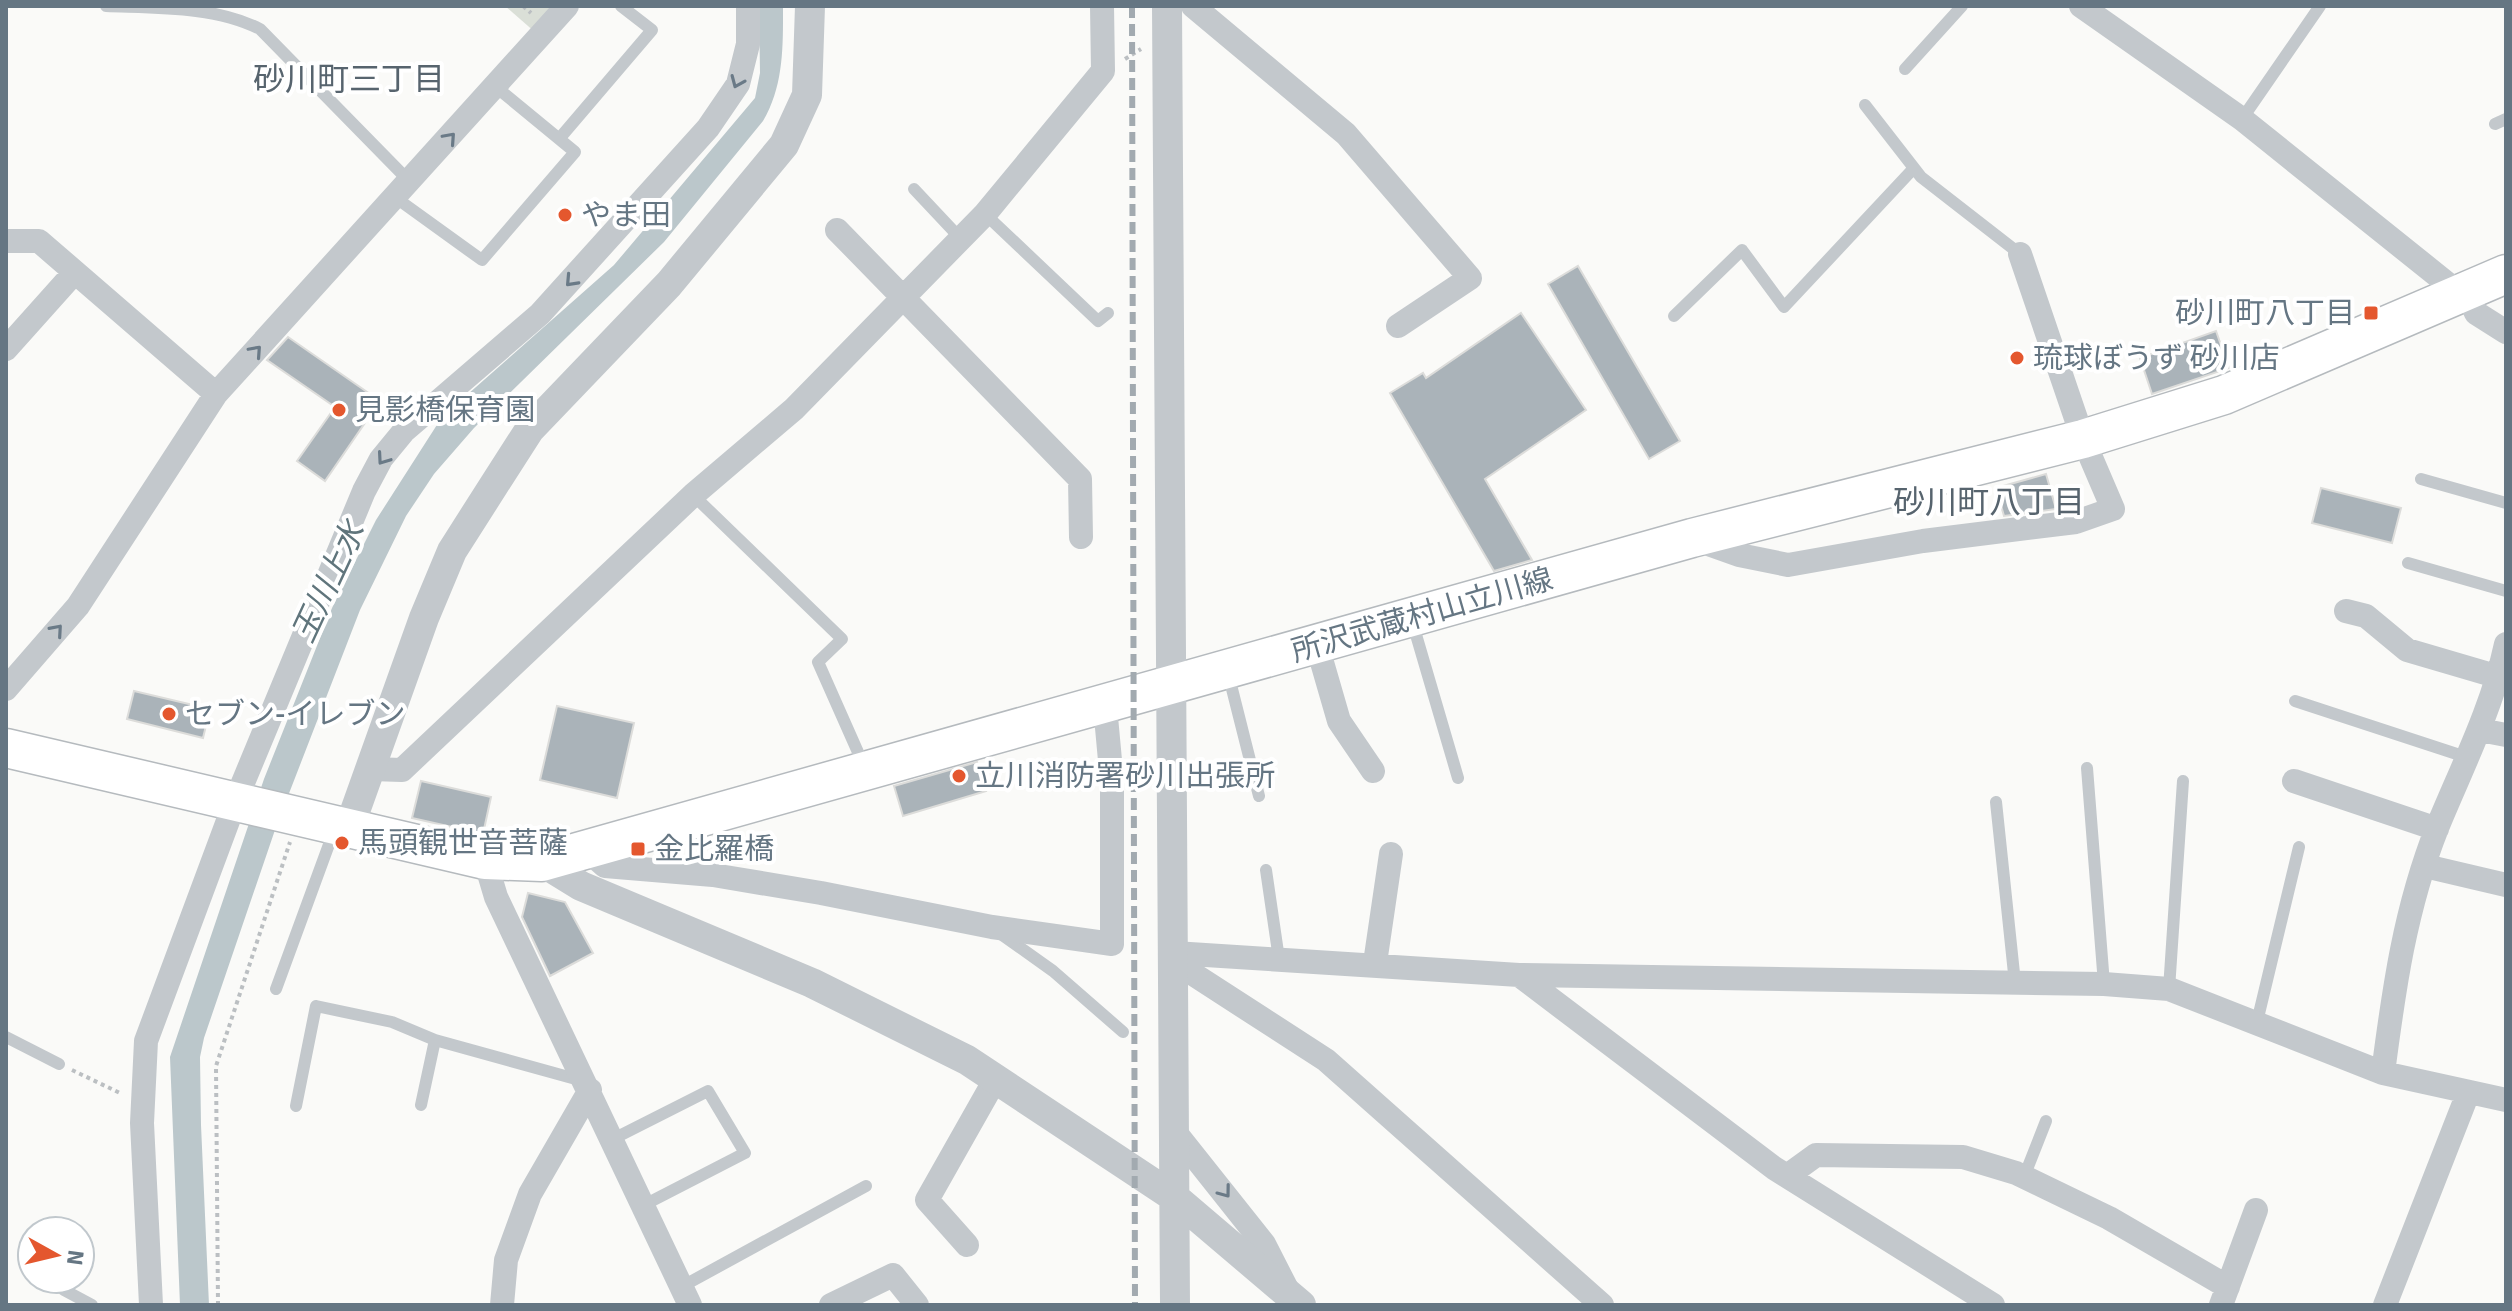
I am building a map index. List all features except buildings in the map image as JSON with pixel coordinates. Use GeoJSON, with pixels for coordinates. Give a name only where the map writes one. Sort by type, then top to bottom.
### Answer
{"type":"FeatureCollection","features":[{"type":"Feature","properties":{"kind":"main road","name":"所沢武蔵村山立川線"},"geometry":{"type":"LineString","coordinates":[[240,804],[485,860],[542,862],[865,769],[1105,706],[1692,538],[2083,439],[2224,395],[2506,274]]}},
{"type":"Feature","properties":{"kind":"main road"},"geometry":{"type":"LineString","coordinates":[[6,748],[240,804]]}},
{"type":"Feature","properties":{"kind":"street"},"geometry":{"type":"LineString","coordinates":[[6,689],[78,606],[216,394],[567,6]]}},
{"type":"Feature","properties":{"kind":"street"},"geometry":{"type":"LineString","coordinates":[[151,1305],[143,1104],[146,1041],[358,504],[381,459],[425,411],[540,314],[708,128],[738,84],[748,44],[748,6]]}},
{"type":"Feature","properties":{"kind":"street"},"geometry":{"type":"LineString","coordinates":[[326,823],[371,769],[424,618],[452,551],[530,429],[669,284],[784,145],[807,95],[810,6]]}},
{"type":"Feature","properties":{"kind":"street"},"geometry":{"type":"LineString","coordinates":[[371,769],[402,770],[693,495],[794,409],[902,301],[985,214],[1103,71],[1102,6]]}},
{"type":"Feature","properties":{"kind":"street"},"geometry":{"type":"LineString","coordinates":[[2081,6],[2242,119],[2463,291],[2476,313],[2506,332]]}},
{"type":"Feature","properties":{"kind":"street"},"geometry":{"type":"LineString","coordinates":[[1178,11],[1346,134],[1470,278],[1398,326]]}},
{"type":"Feature","properties":{"kind":"street"},"geometry":{"type":"LineString","coordinates":[[1175,1305],[1171,686],[1178,11]]}},
{"type":"Feature","properties":{"kind":"street"},"geometry":{"type":"LineString","coordinates":[[837,230],[902,301],[1080,479],[1081,537]]}},
{"type":"Feature","properties":{"kind":"street"},"geometry":{"type":"LineString","coordinates":[[6,241],[39,241],[216,394]]}},
{"type":"Feature","properties":{"kind":"street"},"geometry":{"type":"LineString","coordinates":[[1692,538],[1739,555],[1788,565],[1923,541],[2076,522],[2113,509],[2083,439],[2020,254]]}},
{"type":"Feature","properties":{"kind":"street"},"geometry":{"type":"LineString","coordinates":[[6,349],[74,273]]}},
{"type":"Feature","properties":{"kind":"street"},"geometry":{"type":"LineString","coordinates":[[2346,611],[2366,616],[2407,650],[2499,677]]}},
{"type":"Feature","properties":{"kind":"street"},"geometry":{"type":"LineString","coordinates":[[2383,1073],[2400,945],[2437,829],[2469,758],[2499,677],[2506,644]]}},
{"type":"Feature","properties":{"kind":"street"},"geometry":{"type":"LineString","coordinates":[[1317,645],[1339,721],[1373,771]]}},
{"type":"Feature","properties":{"kind":"street"},"geometry":{"type":"LineString","coordinates":[[588,851],[605,866],[713,875],[992,927],[1112,944],[1112,782],[1105,706]]}},
{"type":"Feature","properties":{"kind":"street"},"geometry":{"type":"LineString","coordinates":[[2480,730],[2506,735]]}},
{"type":"Feature","properties":{"kind":"street"},"geometry":{"type":"LineString","coordinates":[[2294,781],[2437,829]]}},
{"type":"Feature","properties":{"kind":"street"},"geometry":{"type":"LineString","coordinates":[[1375,963],[1391,854]]}},
{"type":"Feature","properties":{"kind":"street"},"geometry":{"type":"LineString","coordinates":[[485,860],[496,897],[685,1296]]}},
{"type":"Feature","properties":{"kind":"street"},"geometry":{"type":"LineString","coordinates":[[542,862],[581,886],[739,950],[871,1010],[996,1078],[1174,1197],[1296,1301]]}},
{"type":"Feature","properties":{"kind":"street"},"geometry":{"type":"LineString","coordinates":[[2425,866],[2506,885]]}},
{"type":"Feature","properties":{"kind":"street"},"geometry":{"type":"LineString","coordinates":[[1174,957],[1375,963],[1519,975],[2104,984],[2169,989],[2383,1073],[2506,1100]]}},
{"type":"Feature","properties":{"kind":"street"},"geometry":{"type":"LineString","coordinates":[[1174,957],[1326,1060],[1602,1305]]}},
{"type":"Feature","properties":{"kind":"street"},"geometry":{"type":"LineString","coordinates":[[1519,975],[1787,1176],[1993,1305]]}},
{"type":"Feature","properties":{"kind":"street"},"geometry":{"type":"LineString","coordinates":[[967,1245],[927,1200],[996,1078]]}},
{"type":"Feature","properties":{"kind":"street"},"geometry":{"type":"LineString","coordinates":[[502,1305],[506,1260],[530,1194],[588,1086]]}},
{"type":"Feature","properties":{"kind":"street"},"geometry":{"type":"LineString","coordinates":[[2385,1305],[2468,1093]]}},
{"type":"Feature","properties":{"kind":"street"},"geometry":{"type":"LineString","coordinates":[[1175,1132],[1264,1244],[1296,1301]]}},
{"type":"Feature","properties":{"kind":"street"},"geometry":{"type":"LineString","coordinates":[[1787,1176],[1816,1155],[1963,1157],[2024,1177],[2109,1218],[2225,1296],[2256,1210]]}},
{"type":"Feature","properties":{"kind":"street"},"geometry":{"type":"LineString","coordinates":[[831,1305],[893,1275],[917,1305]]}},
{"type":"Feature","properties":{"kind":"lane"},"geometry":{"type":"LineString","coordinates":[[106,6],[179,9],[247,22],[260,29],[403,190],[482,260],[575,152],[496,87]]}},
{"type":"Feature","properties":{"kind":"lane"},"geometry":{"type":"LineString","coordinates":[[559,139],[652,30],[621,6]]}},
{"type":"Feature","properties":{"kind":"lane"},"geometry":{"type":"LineString","coordinates":[[1905,69],[1962,6]]}},
{"type":"Feature","properties":{"kind":"lane"},"geometry":{"type":"LineString","coordinates":[[2242,119],[2320,6]]}},
{"type":"Feature","properties":{"kind":"lane"},"geometry":{"type":"LineString","coordinates":[[1865,105],[1914,168],[2020,254]]}},
{"type":"Feature","properties":{"kind":"lane"},"geometry":{"type":"LineString","coordinates":[[1674,316],[1742,250],[1784,307],[1914,168]]}},
{"type":"Feature","properties":{"kind":"lane"},"geometry":{"type":"LineString","coordinates":[[914,189],[961,239]]}},
{"type":"Feature","properties":{"kind":"lane"},"geometry":{"type":"LineString","coordinates":[[985,214],[1098,321],[1108,313]]}},
{"type":"Feature","properties":{"kind":"lane"},"geometry":{"type":"LineString","coordinates":[[2421,479],[2506,503]]}},
{"type":"Feature","properties":{"kind":"lane"},"geometry":{"type":"LineString","coordinates":[[693,495],[842,639],[818,662],[865,769]]}},
{"type":"Feature","properties":{"kind":"lane"},"geometry":{"type":"LineString","coordinates":[[2408,563],[2506,591]]}},
{"type":"Feature","properties":{"kind":"lane"},"geometry":{"type":"LineString","coordinates":[[1411,618],[1458,778]]}},
{"type":"Feature","properties":{"kind":"lane"},"geometry":{"type":"LineString","coordinates":[[1228,670],[1259,796]]}},
{"type":"Feature","properties":{"kind":"lane"},"geometry":{"type":"LineString","coordinates":[[2295,701],[2469,758]]}},
{"type":"Feature","properties":{"kind":"lane"},"geometry":{"type":"LineString","coordinates":[[2087,768],[2104,984]]}},
{"type":"Feature","properties":{"kind":"lane"},"geometry":{"type":"LineString","coordinates":[[2169,989],[2183,781]]}},
{"type":"Feature","properties":{"kind":"lane"},"geometry":{"type":"LineString","coordinates":[[1996,802],[2015,983]]}},
{"type":"Feature","properties":{"kind":"lane"},"geometry":{"type":"LineString","coordinates":[[276,989],[326,823]]}},
{"type":"Feature","properties":{"kind":"lane"},"geometry":{"type":"LineString","coordinates":[[2257,1022],[2299,847]]}},
{"type":"Feature","properties":{"kind":"lane"},"geometry":{"type":"LineString","coordinates":[[1266,870],[1279,959]]}},
{"type":"Feature","properties":{"kind":"lane"},"geometry":{"type":"LineString","coordinates":[[992,927],[1053,971],[1123,1032]]}},
{"type":"Feature","properties":{"kind":"lane"},"geometry":{"type":"LineString","coordinates":[[296,1106],[316,1006],[392,1022],[435,1040],[588,1086]]}},
{"type":"Feature","properties":{"kind":"lane"},"geometry":{"type":"LineString","coordinates":[[6,1037],[59,1064]]}},
{"type":"Feature","properties":{"kind":"lane"},"geometry":{"type":"LineString","coordinates":[[421,1105],[435,1040]]}},
{"type":"Feature","properties":{"kind":"lane"},"geometry":{"type":"LineString","coordinates":[[613,1139],[708,1091],[745,1153],[644,1205]]}},
{"type":"Feature","properties":{"kind":"lane"},"geometry":{"type":"LineString","coordinates":[[2024,1177],[2046,1121]]}},
{"type":"Feature","properties":{"kind":"lane"},"geometry":{"type":"LineString","coordinates":[[685,1296],[866,1186]]}},
{"type":"Feature","properties":{"kind":"lane"},"geometry":{"type":"LineString","coordinates":[[73,1295],[92,1305]]}},
{"type":"Feature","properties":{"kind":"path"},"geometry":{"type":"LineString","coordinates":[[1103,71],[1132,56],[1178,11]]}},
{"type":"Feature","properties":{"kind":"path"},"geometry":{"type":"LineString","coordinates":[[218,1305],[216,1066],[326,823]]}},
{"type":"Feature","properties":{"kind":"path"},"geometry":{"type":"LineString","coordinates":[[59,1064],[143,1104]]}},
{"type":"Feature","properties":{"kind":"shaded area"},"geometry":{"type":"Polygon","coordinates":[[[505,6],[560,6],[536,33],[505,6]]]}},
{"type":"Feature","properties":{"kind":"shaded area"},"geometry":{"type":"Polygon","coordinates":[[[759,6],[783,6],[779,79],[763,121],[664,242],[474,428],[434,474],[406,516],[360,610],[276,827],[204,1038],[200,1057],[201,1125],[209,1305],[180,1305],[170,1057],[264,779],[332,608],[376,520],[442,417],[614,265],[755,98],[760,73],[759,6]]]}},
{"type":"Feature","properties":{"kind":"railway"},"geometry":{"type":"LineString","coordinates":[[1132,6],[1135,1305]]}},
{"type":"Feature","properties":{"kind":"place","name":"やま田"},"geometry":{"type":"Point","coordinates":[565,215]}},
{"type":"Feature","properties":{"kind":"place","name":"砂川町八丁目"},"geometry":{"type":"Point","coordinates":[2371,313]}},
{"type":"Feature","properties":{"kind":"place","name":"琉球ぼうず 砂川店"},"geometry":{"type":"Point","coordinates":[2017,358]}},
{"type":"Feature","properties":{"kind":"place","name":"見影橋保育園"},"geometry":{"type":"Point","coordinates":[339,410]}},
{"type":"Feature","properties":{"kind":"place","name":"セブン-イレブン"},"geometry":{"type":"Point","coordinates":[169,714]}},
{"type":"Feature","properties":{"kind":"place","name":"立川消防署砂川出張所"},"geometry":{"type":"Point","coordinates":[959,776]}},
{"type":"Feature","properties":{"kind":"place","name":"馬頭観世音菩薩"},"geometry":{"type":"Point","coordinates":[342,843]}},
{"type":"Feature","properties":{"kind":"place","name":"金比羅橋"},"geometry":{"type":"Point","coordinates":[638,849]}},
{"type":"Feature","properties":{"kind":"district","name":"砂川町三丁目"},"geometry":{"type":"Point","coordinates":[349,79]}},
{"type":"Feature","properties":{"kind":"district","name":"砂川町八丁目"},"geometry":{"type":"Point","coordinates":[1989,502]}},
{"type":"Feature","properties":{"kind":"water label","name":"玉川上水"},"geometry":{"type":"Point","coordinates":[328,582]}}]}
